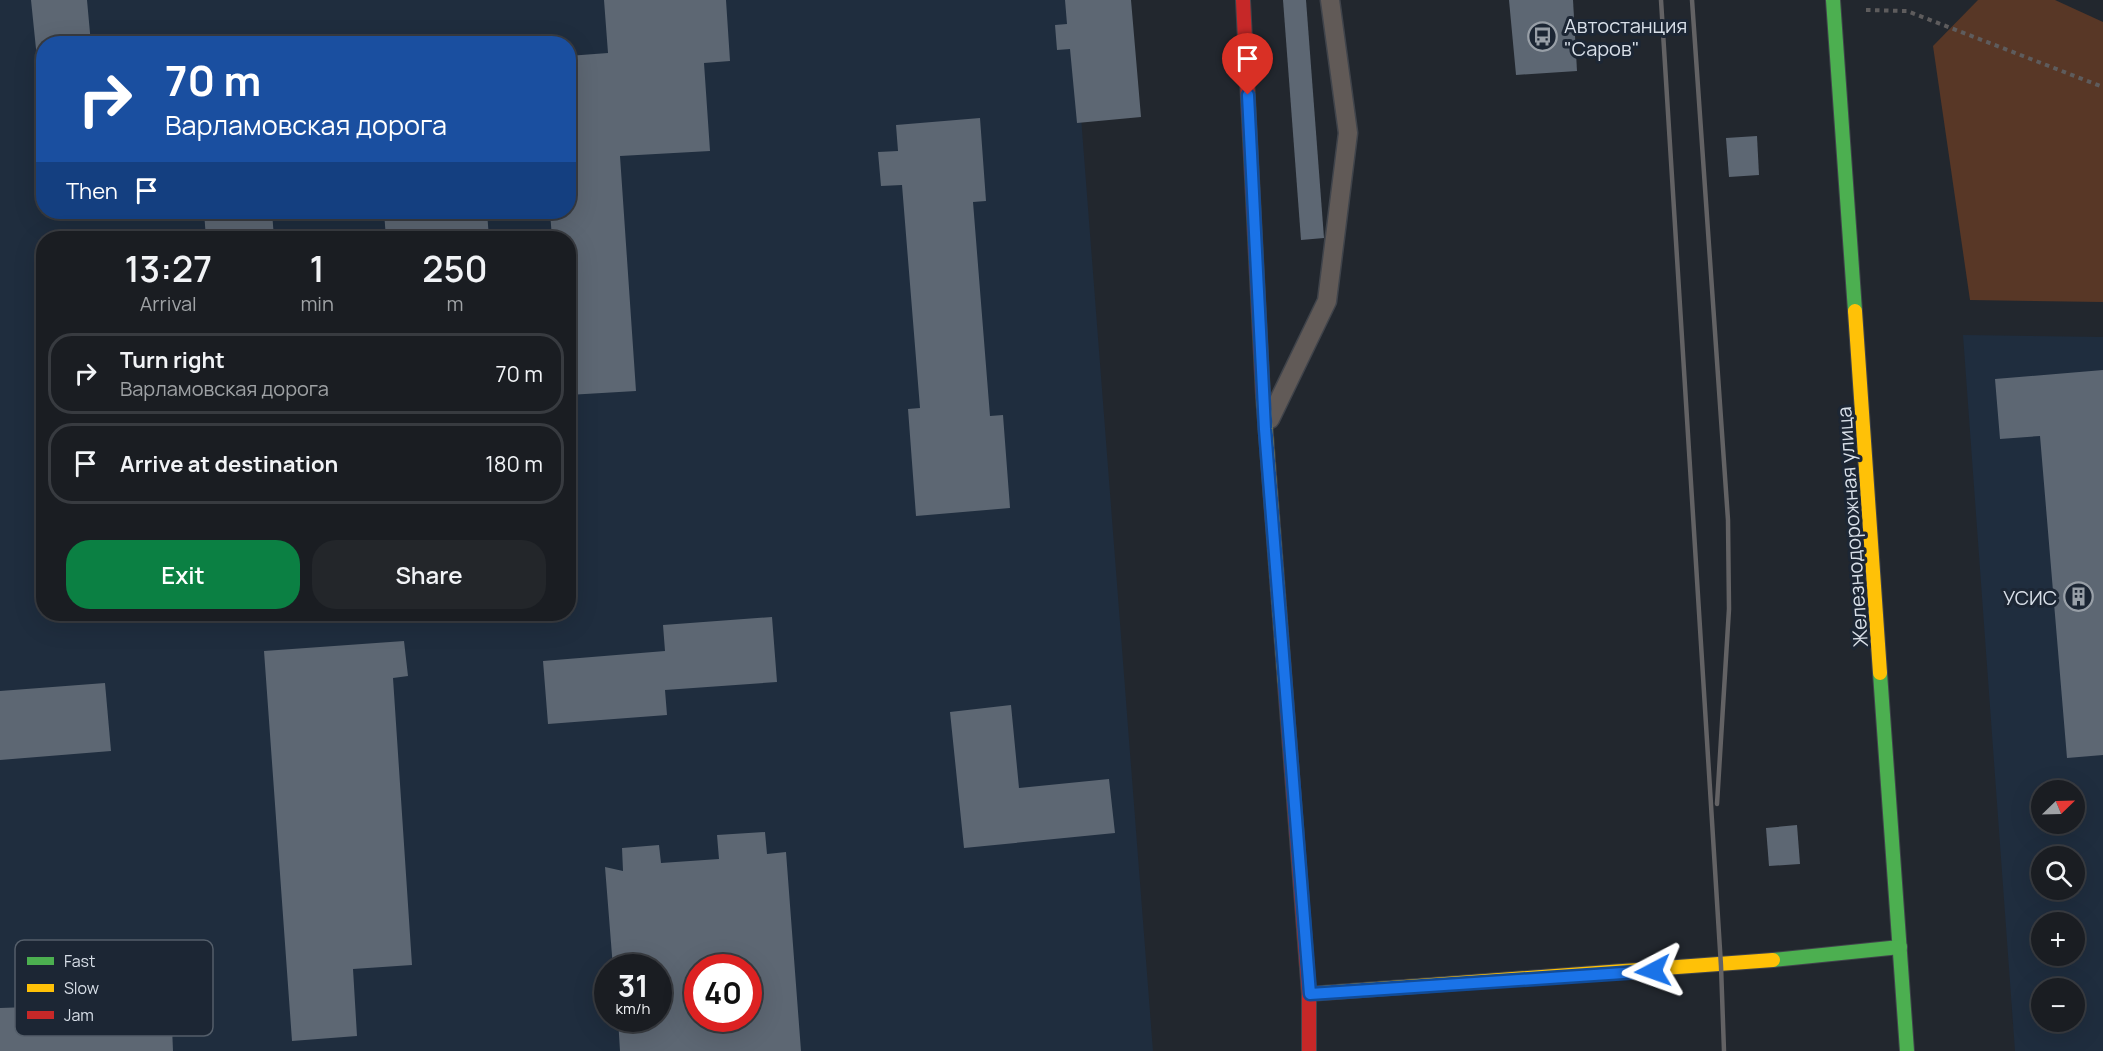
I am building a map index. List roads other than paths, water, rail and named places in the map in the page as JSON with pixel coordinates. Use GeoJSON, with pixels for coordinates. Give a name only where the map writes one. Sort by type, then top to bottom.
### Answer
{"type":"FeatureCollection","features":[{"type":"Feature","properties":{"kind":"street"},"geometry":{"type":"LineString","coordinates":[[1243,0],[1265,429],[1310,994],[1309,1051]]}},
{"type":"Feature","properties":{"kind":"street","name":"Железнодорожная улица"},"geometry":{"type":"LineString","coordinates":[[1833,0],[1907,1051]]}},
{"type":"Feature","properties":{"kind":"street"},"geometry":{"type":"LineString","coordinates":[[1310,994],[1721,966],[1900,947]]}},
{"type":"Feature","properties":{"kind":"lane"},"geometry":{"type":"LineString","coordinates":[[1265,429],[1327,301],[1348,133],[1330,0]]}},
{"type":"Feature","properties":{"kind":"railway"},"geometry":{"type":"LineString","coordinates":[[1661,0],[1721,966],[1724,1051]]}},
{"type":"Feature","properties":{"kind":"railway"},"geometry":{"type":"LineString","coordinates":[[1692,0],[1728,520],[1729,609],[1717,804]]}},
{"type":"Feature","properties":{"kind":"place","name":"Автостанция \"Саров\""},"geometry":{"type":"Point","coordinates":[1543,36]}},
{"type":"Feature","properties":{"kind":"place","name":"УСИС"},"geometry":{"type":"Point","coordinates":[2078,597]}}]}
